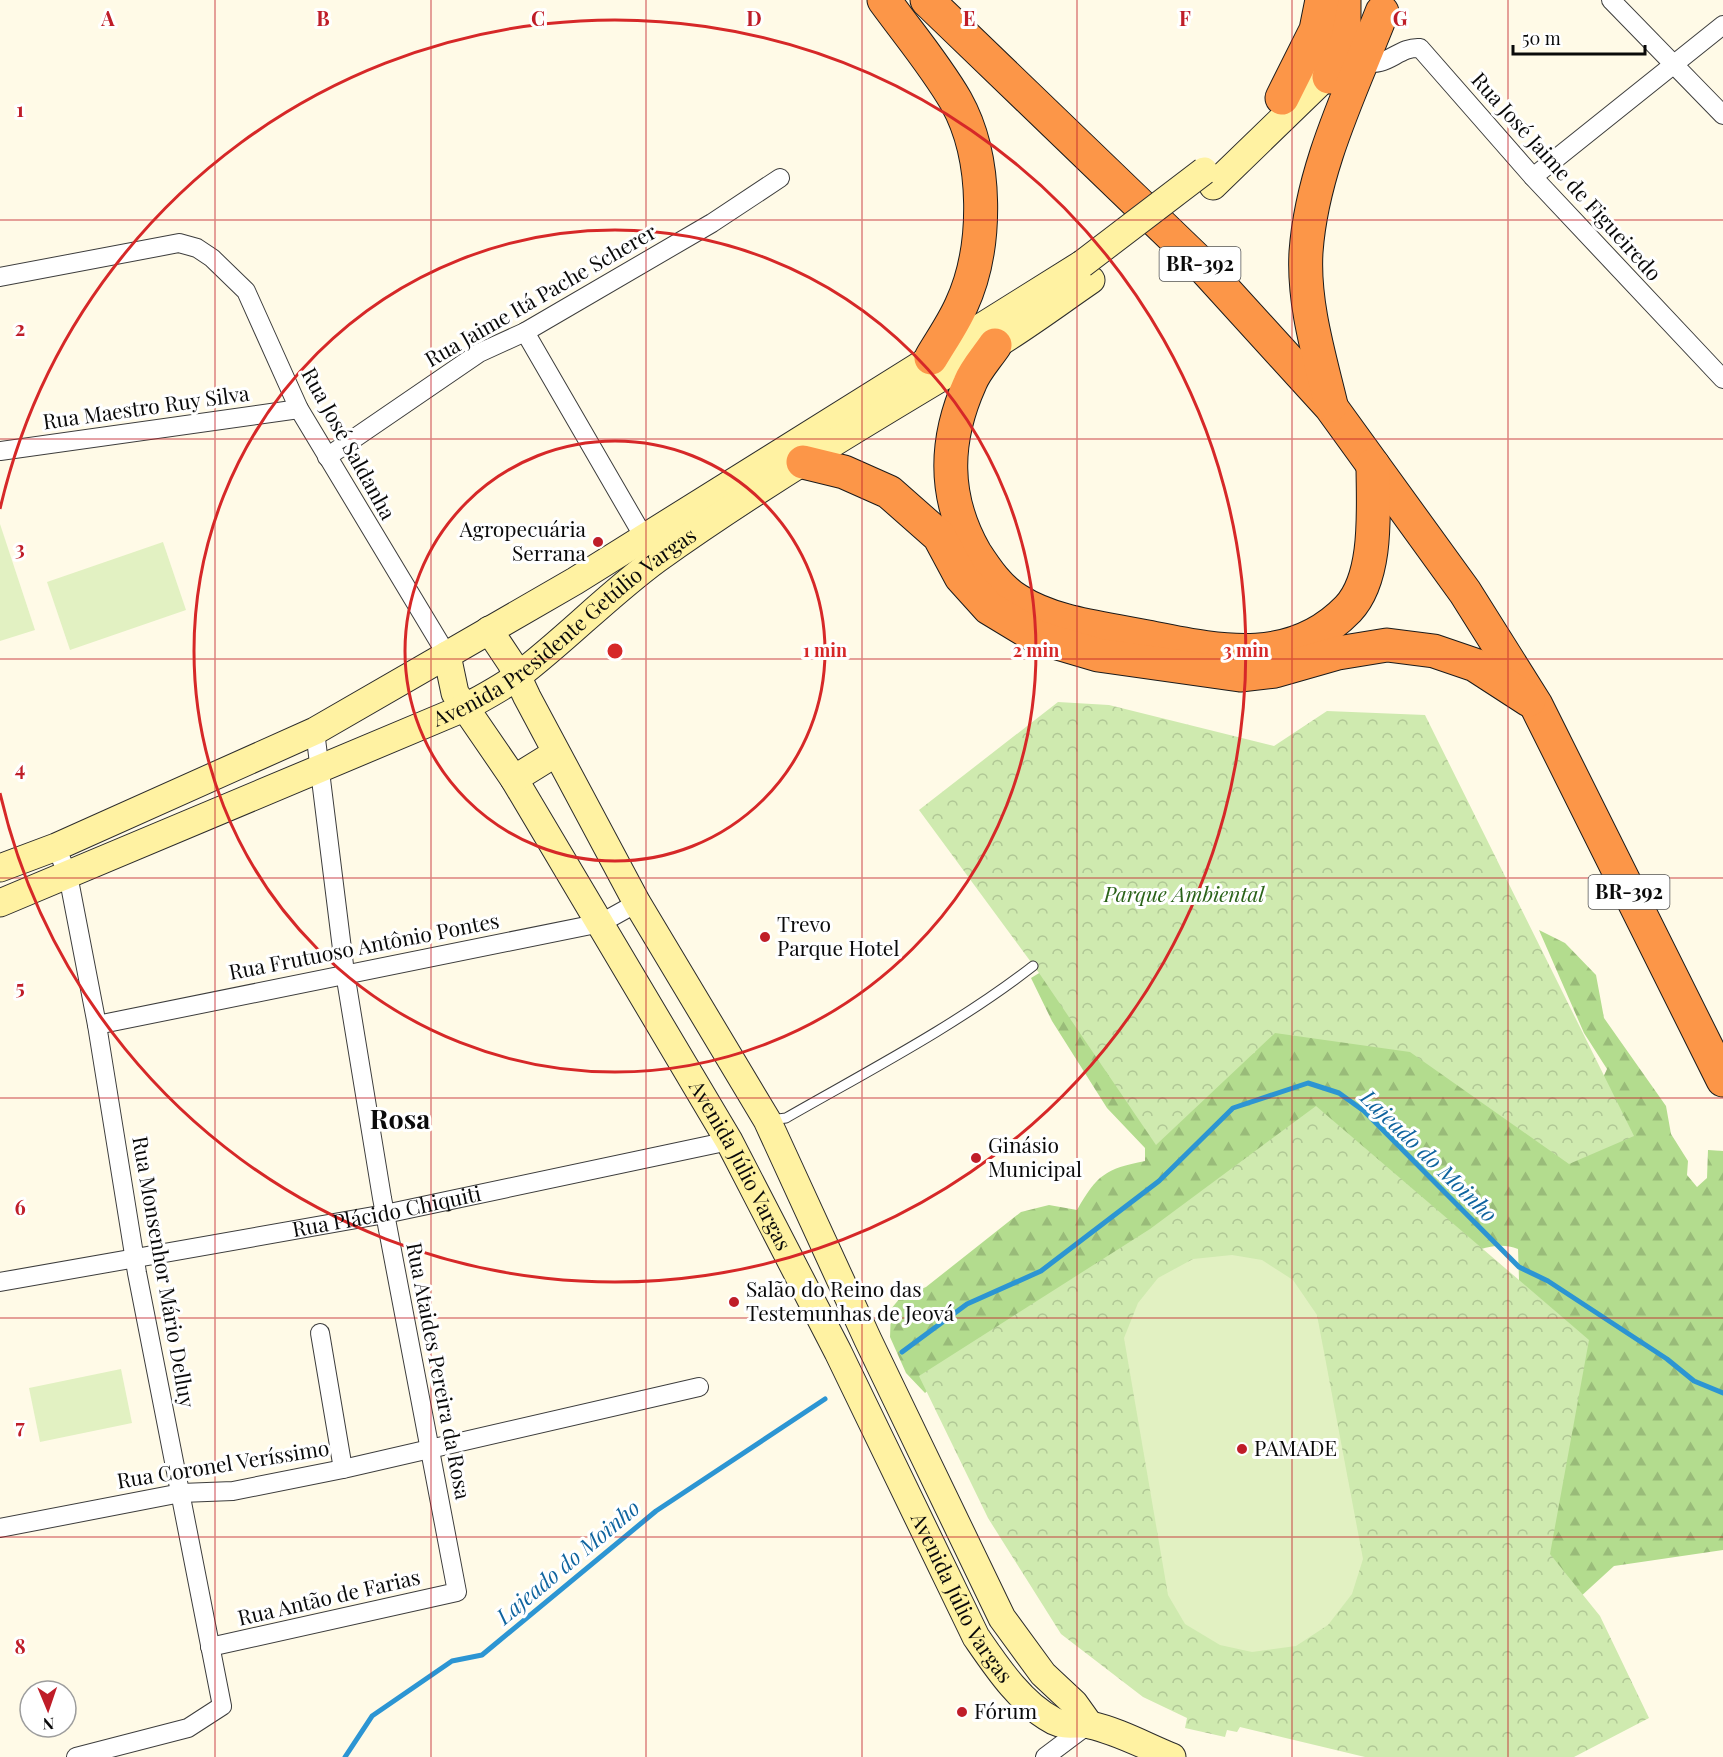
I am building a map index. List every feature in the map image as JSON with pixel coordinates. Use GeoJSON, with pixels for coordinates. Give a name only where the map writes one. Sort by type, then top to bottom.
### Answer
{"type":"FeatureCollection","features":[{"type":"Feature","properties":{"kind":"highway"},"geometry":{"type":"LineString","coordinates":[[884,0],[957,103],[971,140],[981,187],[976,257],[962,305],[940,364],[929,499],[939,536],[961,577],[989,608],[1037,637],[1098,655],[1240,675],[1275,671],[1338,653],[1387,645],[1434,651],[1475,665],[1536,705]]}},
{"type":"Feature","properties":{"kind":"highway"},"geometry":{"type":"LineString","coordinates":[[1282,98],[1316,30],[1322,0]]}},
{"type":"Feature","properties":{"kind":"highway","name":"BR-392"},"geometry":{"type":"LineString","coordinates":[[937,5],[1198,261],[1331,407],[1465,592],[1536,705],[1723,1080]]}},
{"type":"Feature","properties":{"kind":"highway"},"geometry":{"type":"LineString","coordinates":[[1331,407],[1311,324],[1306,253],[1315,186],[1364,61],[1365,7]]}},
{"type":"Feature","properties":{"kind":"highway"},"geometry":{"type":"LineString","coordinates":[[1329,77],[1365,7]]}},
{"type":"Feature","properties":{"kind":"highway"},"geometry":{"type":"LineString","coordinates":[[940,364],[981,342]]}},
{"type":"Feature","properties":{"kind":"highway"},"geometry":{"type":"LineString","coordinates":[[981,342],[955,423],[950,453],[951,494],[969,541],[987,573],[1017,600],[1063,620],[1233,651],[1279,650],[1318,634],[1349,608],[1367,573],[1373,536],[1373,465]]}},
{"type":"Feature","properties":{"kind":"highway"},"geometry":{"type":"LineString","coordinates":[[803,462],[844,472],[889,492],[939,536]]}},
{"type":"Feature","properties":{"kind":"main road"},"geometry":{"type":"LineString","coordinates":[[1209,178],[1365,7]]}},
{"type":"Feature","properties":{"kind":"main road"},"geometry":{"type":"LineString","coordinates":[[981,342],[1086,272],[1209,178],[1329,77]]}},
{"type":"Feature","properties":{"kind":"main road","name":"Avenida Presidente Getúlio Vargas"},"geometry":{"type":"LineString","coordinates":[[0,903],[464,708],[518,676],[591,611],[657,559],[803,462],[940,364]]}},
{"type":"Feature","properties":{"kind":"main road","name":"Avenida Presidente Getúlio Vargas"},"geometry":{"type":"LineString","coordinates":[[0,868],[56,847],[315,731],[575,581],[643,537],[940,364]]}},
{"type":"Feature","properties":{"kind":"main road"},"geometry":{"type":"LineString","coordinates":[[575,581],[591,611]]}},
{"type":"Feature","properties":{"kind":"main road","name":"Avenida Júlio Vargas"},"geometry":{"type":"LineString","coordinates":[[489,630],[518,676],[556,753],[637,903],[767,1120],[868,1340],[1002,1618],[1043,1674],[1074,1703],[1089,1724]]}},
{"type":"Feature","properties":{"kind":"main road","name":"Avenida Júlio Vargas"},"geometry":{"type":"LineString","coordinates":[[447,655],[455,693],[514,779],[729,1141],[838,1352],[976,1637],[999,1670],[1030,1704],[1054,1721],[1068,1725],[1089,1724],[1172,1757]]}},
{"type":"Feature","properties":{"kind":"main road"},"geometry":{"type":"LineString","coordinates":[[364,704],[381,742]]}},
{"type":"Feature","properties":{"kind":"main road"},"geometry":{"type":"LineString","coordinates":[[514,779],[556,753]]}},
{"type":"Feature","properties":{"kind":"main road","name":"Rua Plácido Chiquiti"},"geometry":{"type":"LineString","coordinates":[[729,1141],[767,1120]]}},
{"type":"Feature","properties":{"kind":"main road"},"geometry":{"type":"LineString","coordinates":[[838,1352],[868,1340]]}},
{"type":"Feature","properties":{"kind":"street"},"geometry":{"type":"LineString","coordinates":[[1611,0],[1675,63],[1723,115]]}},
{"type":"Feature","properties":{"kind":"street"},"geometry":{"type":"LineString","coordinates":[[1533,177],[1723,25]]}},
{"type":"Feature","properties":{"kind":"street","name":"Rua José Jaime de Figueiredo"},"geometry":{"type":"LineString","coordinates":[[1364,61],[1373,65],[1386,61],[1410,47],[1420,48],[1533,177],[1723,380]]}},
{"type":"Feature","properties":{"kind":"street","name":"Rua Jaime Itá Pache Scherer"},"geometry":{"type":"LineString","coordinates":[[327,457],[479,353],[525,332],[712,223],[780,178]]}},
{"type":"Feature","properties":{"kind":"street","name":"Rua José Saldanha"},"geometry":{"type":"LineString","coordinates":[[0,277],[179,243],[197,248],[212,258],[246,291],[298,409],[447,655]]}},
{"type":"Feature","properties":{"kind":"street"},"geometry":{"type":"LineString","coordinates":[[525,332],[657,559]]}},
{"type":"Feature","properties":{"kind":"street","name":"Rua Maestro Ruy Silva"},"geometry":{"type":"LineString","coordinates":[[0,451],[298,409]]}},
{"type":"Feature","properties":{"kind":"street","name":"Rua Ataides Pereira da Rosa"},"geometry":{"type":"LineString","coordinates":[[315,731],[322,766],[345,973],[428,1448],[457,1592]]}},
{"type":"Feature","properties":{"kind":"street","name":"Rua Monsenhor Mário Delluy"},"geometry":{"type":"LineString","coordinates":[[56,847],[68,875],[97,1025],[136,1259],[136,1273],[222,1706],[188,1728],[76,1757]]}},
{"type":"Feature","properties":{"kind":"street","name":"Rua Frutuoso Antônio Pontes"},"geometry":{"type":"LineString","coordinates":[[97,1025],[601,922],[637,903]]}},
{"type":"Feature","properties":{"kind":"street","name":"Rua Plácido Chiquiti"},"geometry":{"type":"LineString","coordinates":[[0,1282],[386,1214],[729,1141]]}},
{"type":"Feature","properties":{"kind":"street"},"geometry":{"type":"LineString","coordinates":[[320,1334],[343,1469]]}},
{"type":"Feature","properties":{"kind":"street","name":"Rua Coronel Veríssimo"},"geometry":{"type":"LineString","coordinates":[[0,1528],[181,1493],[233,1491],[343,1469],[699,1387]]}},
{"type":"Feature","properties":{"kind":"street","name":"Rua Antão de Farias"},"geometry":{"type":"LineString","coordinates":[[210,1647],[457,1592]]}},
{"type":"Feature","properties":{"kind":"street"},"geometry":{"type":"LineString","coordinates":[[1044,1757],[1089,1724]]}},
{"type":"Feature","properties":{"kind":"lane"},"geometry":{"type":"LineString","coordinates":[[767,1120],[786,1118],[875,1067],[993,997],[1033,966]]}},
{"type":"Feature","properties":{"kind":"green space"},"geometry":{"type":"Polygon","coordinates":[[[0,524],[35,630],[0,641],[0,524]]]}},
{"type":"Feature","properties":{"kind":"green space"},"geometry":{"type":"Polygon","coordinates":[[[163,542],[186,610],[70,650],[47,582],[163,542]]]}},
{"type":"Feature","properties":{"kind":"green space","name":"Parque Ambiental"},"geometry":{"type":"Polygon","coordinates":[[[1058,702],[1109,705],[1274,746],[1327,711],[1425,715],[1634,1136],[1569,1164],[1410,1052],[1275,1033],[1156,1145],[1039,973],[919,810],[1058,702]]]}},
{"type":"Feature","properties":{"kind":"green space"},"geometry":{"type":"Polygon","coordinates":[[[1539,930],[1565,943],[1596,975],[1604,1018],[1666,1106],[1671,1134],[1688,1161],[1687,1175],[1697,1187],[1707,1178],[1708,1150],[1723,1151],[1723,1550],[1614,1566],[1579,1598],[1529,1586],[1518,1249],[1510,1247],[1489,1247],[1460,1256],[963,1361],[925,1393],[906,1373],[890,1337],[891,1309],[900,1298],[926,1287],[1021,1212],[1049,1205],[1077,1210],[1090,1189],[1104,1175],[1120,1167],[1145,1161],[1145,1148],[1107,1108],[1052,1021],[1031,978],[1049,967],[1229,1069],[1255,1052],[1256,1037],[1344,1009],[1573,1152],[1588,1156],[1588,1134],[1592,1112],[1607,1069],[1584,1033],[1539,930]]]}},
{"type":"Feature","properties":{"kind":"green space","name":"PAMADE"},"geometry":{"type":"Polygon","coordinates":[[[1316,1106],[1589,1340],[1550,1554],[1600,1616],[1649,1718],[1574,1757],[1365,1757],[1240,1727],[1237,1732],[1227,1730],[1225,1737],[1185,1728],[1187,1718],[1143,1697],[1061,1634],[988,1518],[919,1376],[1150,1229],[1316,1106]]]}},
{"type":"Feature","properties":{"kind":"green space","name":"PAMADE"},"geometry":{"type":"Polygon","coordinates":[[[1232,1255],[1262,1260],[1293,1280],[1317,1315],[1363,1559],[1352,1594],[1328,1625],[1296,1646],[1252,1652],[1220,1645],[1185,1624],[1168,1595],[1124,1338],[1138,1303],[1158,1278],[1193,1259],[1232,1255]]]}},
{"type":"Feature","properties":{"kind":"green space"},"geometry":{"type":"Polygon","coordinates":[[[121,1369],[132,1423],[40,1442],[29,1388],[121,1369]]]}},
{"type":"Feature","properties":{"kind":"waterway","name":"Lajeado do Moinho"},"geometry":{"type":"LineString","coordinates":[[902,1352],[967,1304],[1041,1271],[1159,1181],[1233,1108],[1308,1083],[1339,1093],[1364,1111],[1519,1267],[1548,1281],[1667,1359],[1694,1381],[1723,1393]]}},
{"type":"Feature","properties":{"kind":"waterway","name":"Lajeado do Moinho"},"geometry":{"type":"LineString","coordinates":[[345,1757],[372,1716],[452,1661],[482,1655],[656,1511],[825,1399]]}},
{"type":"Feature","properties":{"kind":"place","name":"Agropecuária Serrana"},"geometry":{"type":"Point","coordinates":[598,542]}},
{"type":"Feature","properties":{"kind":"place","name":"Trevo Parque Hotel"},"geometry":{"type":"Point","coordinates":[765,937]}},
{"type":"Feature","properties":{"kind":"place","name":"Ginásio Municipal"},"geometry":{"type":"Point","coordinates":[976,1158]}},
{"type":"Feature","properties":{"kind":"place","name":"Salão do Reino das Testemunhas de Jeová"},"geometry":{"type":"Point","coordinates":[734,1302]}},
{"type":"Feature","properties":{"kind":"place","name":"PAMADE"},"geometry":{"type":"Point","coordinates":[1242,1449]}},
{"type":"Feature","properties":{"kind":"place","name":"Fórum"},"geometry":{"type":"Point","coordinates":[962,1712]}},
{"type":"Feature","properties":{"kind":"district","name":"Rosa"},"geometry":{"type":"Point","coordinates":[400,1120]}}]}
